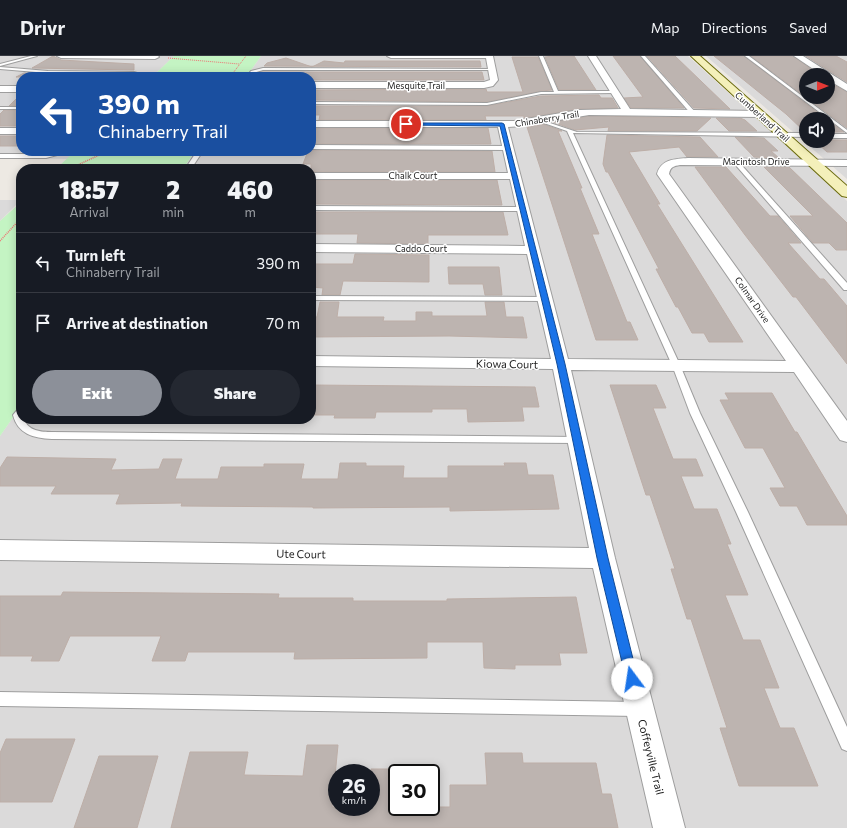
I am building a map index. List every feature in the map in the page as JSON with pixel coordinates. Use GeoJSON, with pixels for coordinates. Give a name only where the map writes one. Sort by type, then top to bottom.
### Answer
{"type":"FeatureCollection","features":[{"type":"Feature","properties":{"kind":"street"},"geometry":{"type":"LineString","coordinates":[[61,56],[155,58]]}},
{"type":"Feature","properties":{"kind":"street"},"geometry":{"type":"LineString","coordinates":[[391,56],[489,56],[492,70]]}},
{"type":"Feature","properties":{"kind":"street"},"geometry":{"type":"LineString","coordinates":[[592,56],[628,112]]}},
{"type":"Feature","properties":{"kind":"street","name":"Cumberland Trail"},"geometry":{"type":"LineString","coordinates":[[695,56],[847,193]]}},
{"type":"Feature","properties":{"kind":"street"},"geometry":{"type":"LineString","coordinates":[[798,56],[816,68]]}},
{"type":"Feature","properties":{"kind":"street","name":"Mesquite Trail"},"geometry":{"type":"LineString","coordinates":[[316,85],[478,86],[493,82],[492,70]]}},
{"type":"Feature","properties":{"kind":"street"},"geometry":{"type":"LineString","coordinates":[[835,80],[847,88]]}},
{"type":"Feature","properties":{"kind":"street"},"geometry":{"type":"LineString","coordinates":[[0,89],[16,89]]}},
{"type":"Feature","properties":{"kind":"street","name":"Chinaberry Trail"},"geometry":{"type":"LineString","coordinates":[[316,124],[502,124],[527,123],[574,114],[628,112],[759,114]]}},
{"type":"Feature","properties":{"kind":"street","name":"Coffeyville Trail"},"geometry":{"type":"LineString","coordinates":[[502,124],[561,364],[603,558],[669,828]]}},
{"type":"Feature","properties":{"kind":"street"},"geometry":{"type":"LineString","coordinates":[[0,131],[16,131]]}},
{"type":"Feature","properties":{"kind":"street","name":"Macintosh Drive"},"geometry":{"type":"LineString","coordinates":[[666,165],[688,161],[847,163]]}},
{"type":"Feature","properties":{"kind":"street","name":"Colmar Drive"},"geometry":{"type":"LineString","coordinates":[[666,165],[664,168],[664,174],[847,435]]}},
{"type":"Feature","properties":{"kind":"street","name":"Chalk Court"},"geometry":{"type":"LineString","coordinates":[[316,176],[515,176]]}},
{"type":"Feature","properties":{"kind":"street","name":"Caddo Court"},"geometry":{"type":"LineString","coordinates":[[316,248],[532,250]]}},
{"type":"Feature","properties":{"kind":"street","name":"Kiowa Court"},"geometry":{"type":"LineString","coordinates":[[316,361],[799,367]]}},
{"type":"Feature","properties":{"kind":"street","name":"Ute Court"},"geometry":{"type":"LineString","coordinates":[[0,550],[603,558]]}},
{"type":"Feature","properties":{"kind":"lane"},"geometry":{"type":"LineString","coordinates":[[0,65],[35,56]]}},
{"type":"Feature","properties":{"kind":"lane"},"geometry":{"type":"LineString","coordinates":[[541,56],[556,92]]}},
{"type":"Feature","properties":{"kind":"lane"},"geometry":{"type":"LineString","coordinates":[[643,56],[694,114]]}},
{"type":"Feature","properties":{"kind":"lane"},"geometry":{"type":"LineString","coordinates":[[747,56],[847,132]]}},
{"type":"Feature","properties":{"kind":"lane"},"geometry":{"type":"LineString","coordinates":[[0,68],[48,72],[121,72]]}},
{"type":"Feature","properties":{"kind":"lane"},"geometry":{"type":"LineString","coordinates":[[252,72],[263,69],[492,70]]}},
{"type":"Feature","properties":{"kind":"lane"},"geometry":{"type":"LineString","coordinates":[[316,103],[487,104],[502,102],[541,92],[615,92]]}},
{"type":"Feature","properties":{"kind":"lane"},"geometry":{"type":"LineString","coordinates":[[0,108],[16,108]]}},
{"type":"Feature","properties":{"kind":"lane"},"geometry":{"type":"LineString","coordinates":[[540,120],[576,133],[799,135]]}},
{"type":"Feature","properties":{"kind":"lane"},"geometry":{"type":"LineString","coordinates":[[569,131],[676,365],[695,413],[742,512],[847,744]]}},
{"type":"Feature","properties":{"kind":"lane"},"geometry":{"type":"LineString","coordinates":[[835,136],[847,136]]}},
{"type":"Feature","properties":{"kind":"lane"},"geometry":{"type":"LineString","coordinates":[[316,148],[509,148]]}},
{"type":"Feature","properties":{"kind":"lane"},"geometry":{"type":"LineString","coordinates":[[0,156],[46,156]]}},
{"type":"Feature","properties":{"kind":"lane"},"geometry":{"type":"LineString","coordinates":[[735,162],[847,288]]}},
{"type":"Feature","properties":{"kind":"lane"},"geometry":{"type":"LineString","coordinates":[[316,208],[524,209]]}},
{"type":"Feature","properties":{"kind":"lane"},"geometry":{"type":"LineString","coordinates":[[316,298],[544,299]]}},
{"type":"Feature","properties":{"kind":"lane"},"geometry":{"type":"LineString","coordinates":[[20,424],[25,430],[36,434],[58,436],[577,440]]}},
{"type":"Feature","properties":{"kind":"lane"},"geometry":{"type":"LineString","coordinates":[[0,699],[640,709]]}},
{"type":"Feature","properties":{"kind":"path"},"geometry":{"type":"LineString","coordinates":[[233,72],[246,56]]}},
{"type":"Feature","properties":{"kind":"path"},"geometry":{"type":"LineString","coordinates":[[171,58],[239,64]]}},
{"type":"Feature","properties":{"kind":"path"},"geometry":{"type":"LineString","coordinates":[[79,164],[97,156]]}},
{"type":"Feature","properties":{"kind":"path"},"geometry":{"type":"LineString","coordinates":[[0,240],[16,223]]}},
{"type":"Feature","properties":{"kind":"shaded area"},"geometry":{"type":"Polygon","coordinates":[[[0,56],[174,56],[157,72],[16,72],[16,156],[70,156],[67,159],[0,158],[0,56]]]}},
{"type":"Feature","properties":{"kind":"shaded area"},"geometry":{"type":"Polygon","coordinates":[[[261,56],[688,56],[847,201],[847,828],[0,828],[0,436],[16,413],[16,424],[316,424],[316,164],[186,164],[192,156],[316,156],[316,72],[250,72],[261,56]]]}},
{"type":"Feature","properties":{"kind":"shaded area"},"geometry":{"type":"Polygon","coordinates":[[[706,56],[847,56],[847,179],[811,148],[835,148],[835,112],[799,112],[799,137],[706,56]]]}},
{"type":"Feature","properties":{"kind":"shaded area"},"geometry":{"type":"Polygon","coordinates":[[[0,200],[16,200],[16,205],[0,221],[0,200]]]}},
{"type":"Feature","properties":{"kind":"green space"},"geometry":{"type":"Polygon","coordinates":[[[174,56],[261,56],[250,72],[157,72],[174,56]]]}},
{"type":"Feature","properties":{"kind":"green space"},"geometry":{"type":"Polygon","coordinates":[[[70,156],[192,156],[186,164],[61,164],[70,156]]]}},
{"type":"Feature","properties":{"kind":"green space"},"geometry":{"type":"Polygon","coordinates":[[[16,207],[16,413],[0,436],[0,221],[16,207]]]}},
{"type":"Feature","properties":{"kind":"building"},"geometry":{"type":"Polygon","coordinates":[[[53,56],[61,60],[134,64],[134,70],[32,68],[53,56]]]}},
{"type":"Feature","properties":{"kind":"building"},"geometry":{"type":"Polygon","coordinates":[[[574,56],[596,90],[559,90],[545,57],[574,56]]]}},
{"type":"Feature","properties":{"kind":"building"},"geometry":{"type":"Polygon","coordinates":[[[613,56],[640,56],[684,108],[631,108],[624,98],[643,97],[613,56]]]}},
{"type":"Feature","properties":{"kind":"building"},"geometry":{"type":"Polygon","coordinates":[[[647,56],[675,56],[730,109],[694,108],[647,56]]]}},
{"type":"Feature","properties":{"kind":"building"},"geometry":{"type":"Polygon","coordinates":[[[714,56],[744,56],[799,98],[799,104],[806,104],[817,112],[799,112],[799,126],[714,56]]]}},
{"type":"Feature","properties":{"kind":"building"},"geometry":{"type":"Polygon","coordinates":[[[751,56],[793,56],[809,68],[799,68],[799,92],[751,56]]]}},
{"type":"Feature","properties":{"kind":"building"},"geometry":{"type":"Polygon","coordinates":[[[806,56],[836,56],[847,62],[847,82],[835,74],[835,68],[825,68],[806,56]]]}},
{"type":"Feature","properties":{"kind":"building"},"geometry":{"type":"Polygon","coordinates":[[[512,57],[538,57],[552,90],[487,102],[316,100],[316,90],[486,89],[487,92],[523,92],[512,57]]]}},
{"type":"Feature","properties":{"kind":"building"},"geometry":{"type":"Polygon","coordinates":[[[286,58],[310,66],[264,66],[267,63],[286,58]]]}},
{"type":"Feature","properties":{"kind":"building"},"geometry":{"type":"Polygon","coordinates":[[[324,61],[344,63],[345,61],[480,61],[481,67],[314,66],[324,61]]]}},
{"type":"Feature","properties":{"kind":"building"},"geometry":{"type":"Polygon","coordinates":[[[316,72],[482,72],[484,80],[316,80],[316,72]]]}},
{"type":"Feature","properties":{"kind":"building"},"geometry":{"type":"Polygon","coordinates":[[[835,86],[847,92],[847,128],[835,119],[835,112],[826,112],[815,104],[835,104],[835,86]]]}},
{"type":"Feature","properties":{"kind":"building"},"geometry":{"type":"Polygon","coordinates":[[[599,95],[601,98],[612,98],[618,108],[579,109],[524,118],[524,116],[485,116],[486,120],[319,120],[320,115],[316,115],[316,106],[487,106],[541,96],[599,95]]]}},
{"type":"Feature","properties":{"kind":"building"},"geometry":{"type":"Polygon","coordinates":[[[16,99],[16,106],[9,106],[16,99]]]}},
{"type":"Feature","properties":{"kind":"building"},"geometry":{"type":"Polygon","coordinates":[[[4,110],[16,110],[16,126],[0,126],[0,114],[4,110]]]}},
{"type":"Feature","properties":{"kind":"building"},"geometry":{"type":"Polygon","coordinates":[[[589,116],[711,118],[697,131],[608,131],[609,127],[575,130],[553,122],[589,116]]]}},
{"type":"Feature","properties":{"kind":"building"},"geometry":{"type":"Polygon","coordinates":[[[716,118],[740,118],[745,120],[757,131],[729,131],[716,118]]]}},
{"type":"Feature","properties":{"kind":"building"},"geometry":{"type":"Polygon","coordinates":[[[543,124],[562,131],[558,131],[582,188],[580,188],[599,234],[592,234],[627,322],[630,322],[638,340],[596,340],[527,127],[543,124]]]}},
{"type":"Feature","properties":{"kind":"building"},"geometry":{"type":"Polygon","coordinates":[[[835,126],[844,132],[835,132],[835,126]]]}},
{"type":"Feature","properties":{"kind":"building"},"geometry":{"type":"Polygon","coordinates":[[[316,128],[488,128],[491,144],[316,144],[316,128]]]}},
{"type":"Feature","properties":{"kind":"building"},"geometry":{"type":"Polygon","coordinates":[[[607,135],[700,137],[718,157],[687,157],[679,147],[629,152],[660,204],[657,204],[743,342],[709,342],[704,333],[692,333],[678,307],[676,307],[656,269],[659,269],[608,172],[606,172],[603,164],[607,135]]]}},
{"type":"Feature","properties":{"kind":"building"},"geometry":{"type":"Polygon","coordinates":[[[0,136],[16,136],[16,146],[0,146],[0,136]]]}},
{"type":"Feature","properties":{"kind":"building"},"geometry":{"type":"Polygon","coordinates":[[[735,137],[764,138],[778,151],[771,151],[779,158],[754,157],[735,137]]]}},
{"type":"Feature","properties":{"kind":"building"},"geometry":{"type":"Polygon","coordinates":[[[835,140],[847,140],[847,152],[827,152],[823,148],[835,148],[835,140]]]}},
{"type":"Feature","properties":{"kind":"building"},"geometry":{"type":"Polygon","coordinates":[[[316,150],[492,151],[495,172],[316,172],[316,164],[303,164],[306,156],[316,156],[316,150]]]}},
{"type":"Feature","properties":{"kind":"building"},"geometry":{"type":"Polygon","coordinates":[[[695,167],[726,167],[770,216],[778,216],[801,243],[788,243],[820,279],[824,279],[847,306],[847,364],[796,297],[793,297],[745,235],[695,167]]]}},
{"type":"Feature","properties":{"kind":"building"},"geometry":{"type":"Polygon","coordinates":[[[764,167],[789,167],[847,223],[847,250],[836,250],[829,243],[813,243],[790,216],[813,216],[764,167]]]}},
{"type":"Feature","properties":{"kind":"building"},"geometry":{"type":"Polygon","coordinates":[[[316,180],[497,180],[502,205],[316,204],[316,180]]]}},
{"type":"Feature","properties":{"kind":"building"},"geometry":{"type":"Polygon","coordinates":[[[316,212],[503,212],[508,235],[428,235],[428,244],[357,243],[358,234],[316,234],[316,212]]]}},
{"type":"Feature","properties":{"kind":"building"},"geometry":{"type":"Polygon","coordinates":[[[355,254],[429,255],[429,282],[343,281],[340,295],[322,295],[323,288],[316,287],[316,264],[353,264],[355,254]]]}},
{"type":"Feature","properties":{"kind":"building"},"geometry":{"type":"Polygon","coordinates":[[[448,267],[499,267],[502,295],[485,295],[483,284],[449,284],[448,267]]]}},
{"type":"Feature","properties":{"kind":"building"},"geometry":{"type":"Polygon","coordinates":[[[320,302],[339,302],[337,317],[384,317],[383,321],[416,321],[416,312],[432,312],[432,316],[487,316],[485,302],[504,302],[506,317],[523,317],[527,338],[449,336],[316,337],[317,317],[320,302]]]}},
{"type":"Feature","properties":{"kind":"building"},"geometry":{"type":"Polygon","coordinates":[[[316,385],[535,387],[539,407],[522,407],[524,421],[468,422],[467,409],[432,409],[432,412],[376,412],[375,418],[334,418],[335,415],[316,415],[316,385]]]}},
{"type":"Feature","properties":{"kind":"building"},"geometry":{"type":"Polygon","coordinates":[[[610,385],[656,385],[666,408],[653,408],[673,459],[696,459],[703,476],[681,476],[694,509],[717,509],[731,544],[727,544],[748,595],[725,595],[743,640],[760,640],[779,688],[764,688],[780,728],[794,728],[818,786],[739,786],[720,728],[727,728],[691,619],[687,619],[671,569],[675,569],[650,495],[646,495],[610,385]]]}},
{"type":"Feature","properties":{"kind":"building"},"geometry":{"type":"Polygon","coordinates":[[[725,393],[772,393],[847,516],[847,525],[807,525],[797,506],[780,506],[770,488],[785,488],[763,448],[745,448],[720,400],[729,400],[725,393]]]}},
{"type":"Feature","properties":{"kind":"building"},"geometry":{"type":"Polygon","coordinates":[[[7,457],[116,459],[111,470],[159,469],[163,459],[182,459],[175,479],[218,479],[221,467],[264,467],[264,464],[304,464],[301,479],[338,479],[340,463],[366,463],[366,466],[404,466],[403,478],[448,478],[448,466],[505,466],[504,463],[526,463],[528,475],[553,475],[559,509],[450,511],[450,507],[313,508],[181,506],[182,503],[116,504],[120,494],[51,494],[56,486],[0,486],[0,468],[7,457]]]}},
{"type":"Feature","properties":{"kind":"building"},"geometry":{"type":"Polygon","coordinates":[[[63,592],[279,594],[278,598],[353,598],[353,601],[447,601],[447,599],[576,597],[587,653],[559,653],[561,665],[515,665],[515,669],[484,668],[483,642],[427,642],[427,658],[294,659],[295,652],[188,652],[185,661],[152,661],[161,636],[70,636],[59,661],[31,661],[33,656],[0,656],[0,596],[61,596],[63,592]]]}},
{"type":"Feature","properties":{"kind":"building"},"geometry":{"type":"Polygon","coordinates":[[[6,739],[75,739],[52,802],[0,802],[0,753],[6,739]]]}},
{"type":"Feature","properties":{"kind":"building"},"geometry":{"type":"Polygon","coordinates":[[[307,745],[338,745],[336,764],[328,764],[328,816],[380,816],[380,769],[388,769],[388,816],[440,816],[440,807],[450,807],[450,785],[487,785],[485,753],[522,753],[523,763],[596,763],[602,794],[611,794],[618,828],[171,828],[190,752],[248,752],[244,775],[303,776],[307,745]]]}},
{"type":"Feature","properties":{"kind":"building"},"geometry":{"type":"Polygon","coordinates":[[[99,756],[158,756],[137,828],[74,828],[99,756]]]}},
{"type":"Feature","properties":{"kind":"route"},"geometry":{"type":"LineString","coordinates":[[406,124],[502,124],[561,364],[603,558],[632,679]]}}]}
